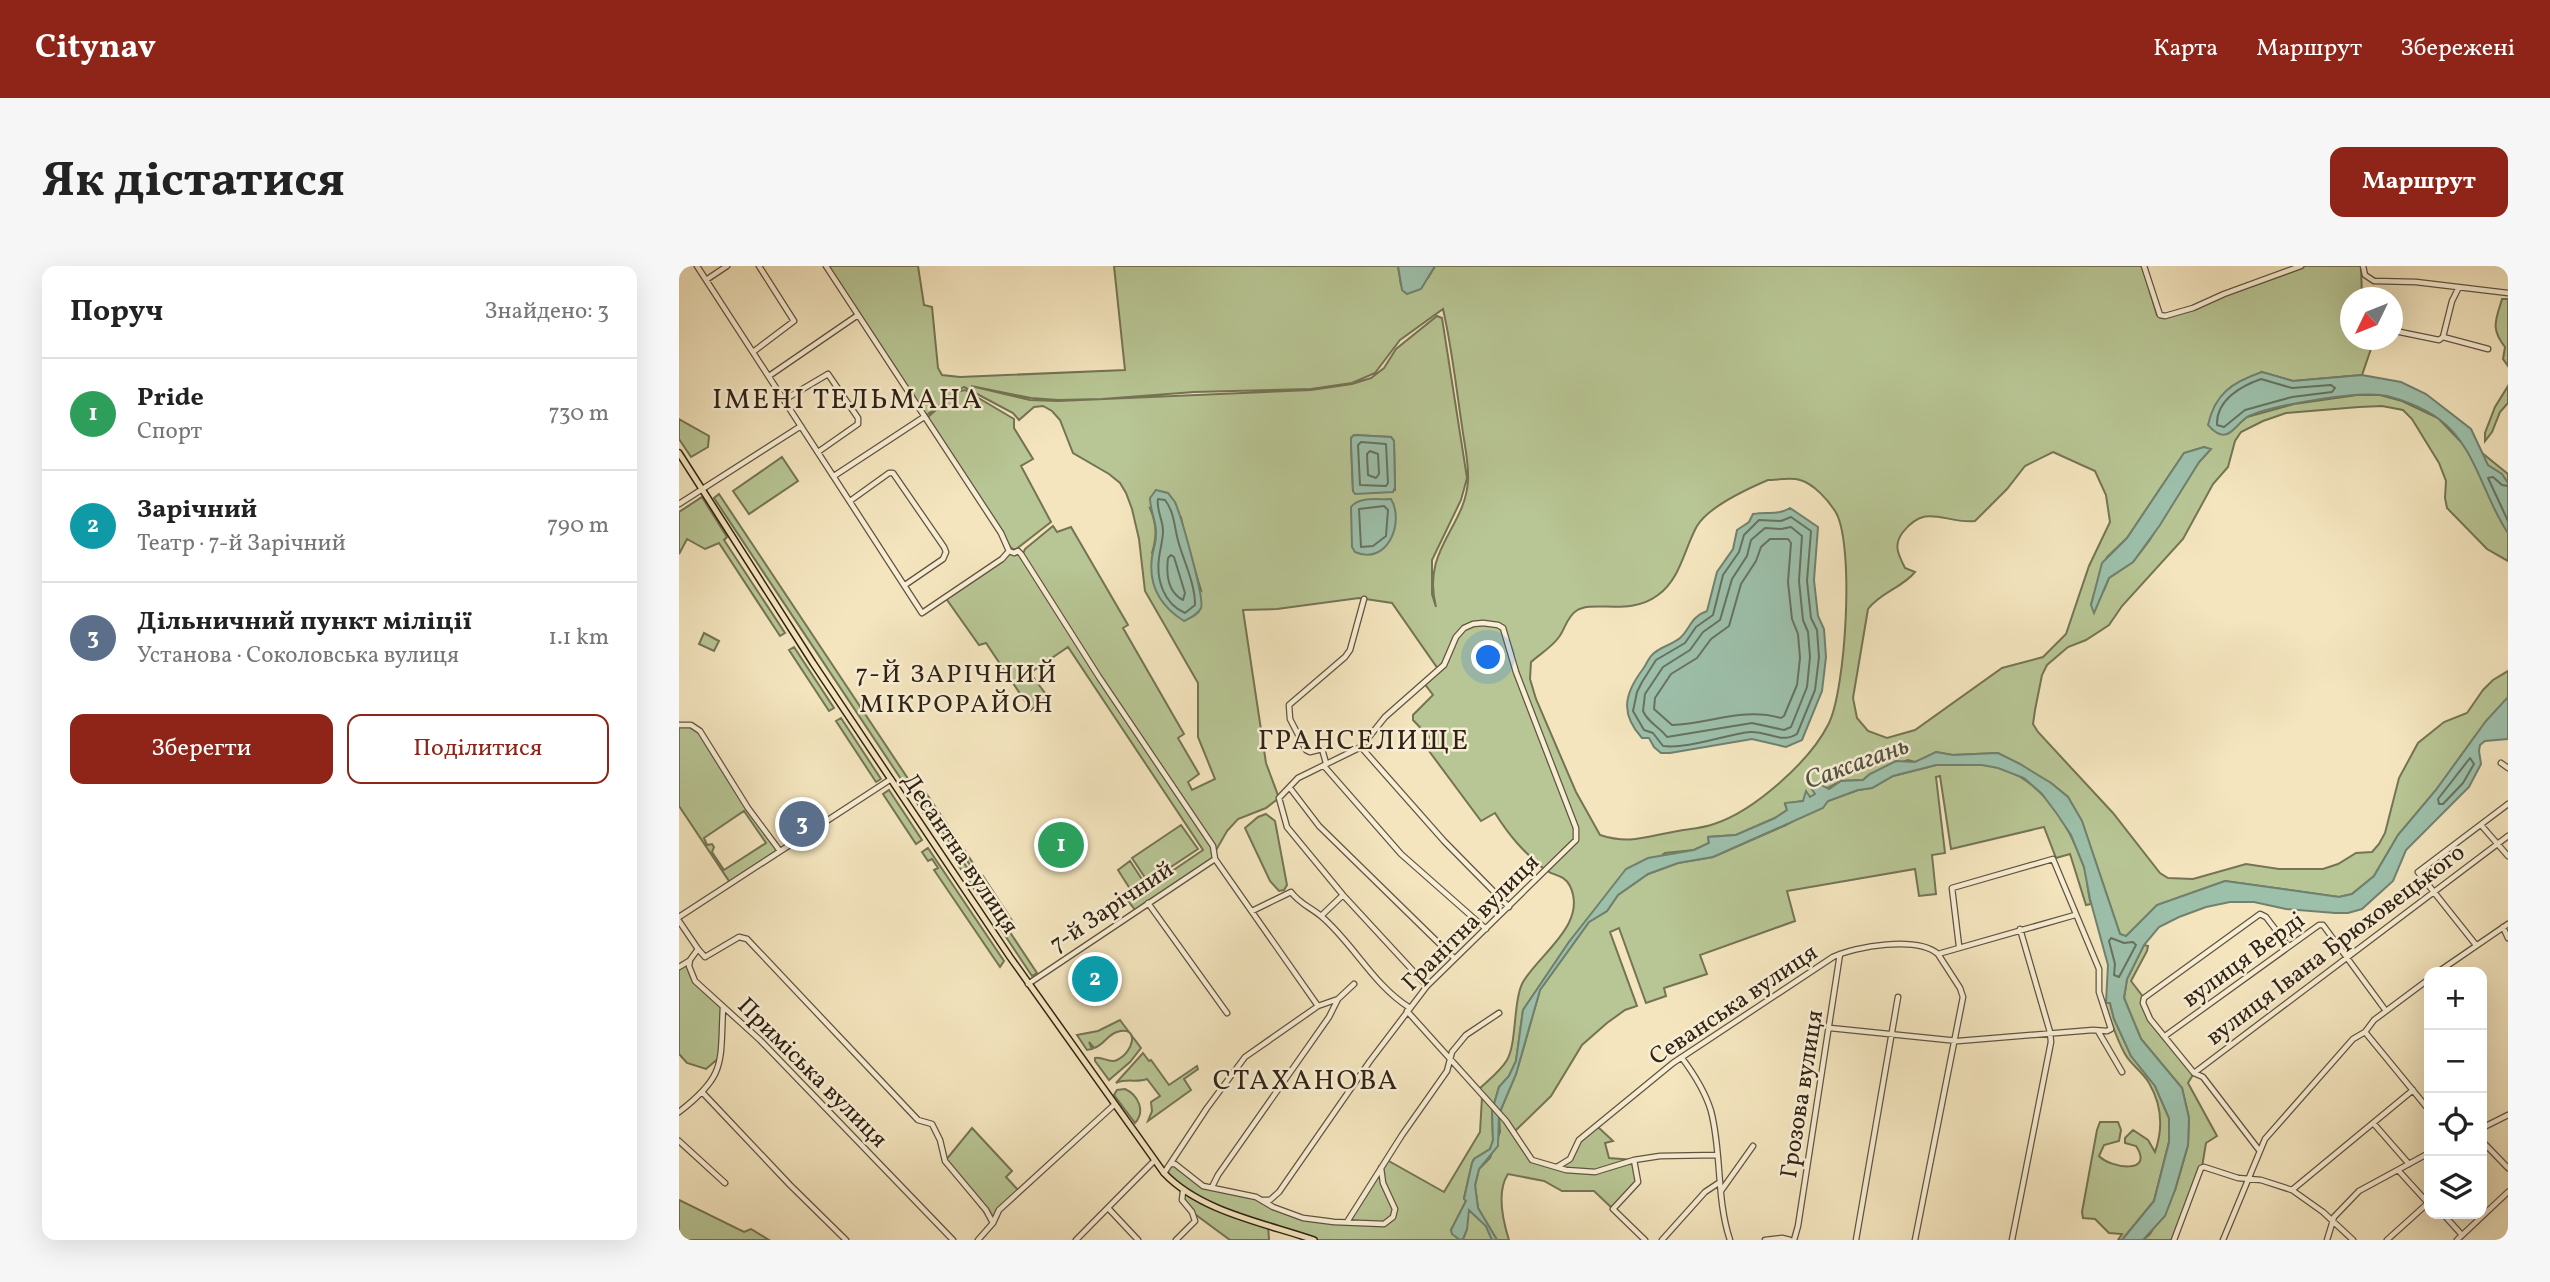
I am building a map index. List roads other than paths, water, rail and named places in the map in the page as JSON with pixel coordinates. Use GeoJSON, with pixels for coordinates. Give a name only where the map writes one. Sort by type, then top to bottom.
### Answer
{"type":"FeatureCollection","features":[{"type":"Feature","properties":{"kind":"main road","name":"Десантна вулиця"},"geometry":{"type":"LineString","coordinates":[[679,453],[1028,984],[1164,1174],[1183,1191],[1220,1209],[1314,1240]]}},
{"type":"Feature","properties":{"kind":"street"},"geometry":{"type":"LineString","coordinates":[[697,266],[922,613],[1002,559],[1009,551]]}},
{"type":"Feature","properties":{"kind":"street"},"geometry":{"type":"LineString","coordinates":[[706,280],[727,266]]}},
{"type":"Feature","properties":{"kind":"street"},"geometry":{"type":"LineString","coordinates":[[753,352],[794,321],[759,266]]}},
{"type":"Feature","properties":{"kind":"street"},"geometry":{"type":"LineString","coordinates":[[825,266],[1006,542],[1009,551]]}},
{"type":"Feature","properties":{"kind":"street"},"geometry":{"type":"LineString","coordinates":[[2144,266],[2160,315],[2165,316],[2193,308],[2301,266]]}},
{"type":"Feature","properties":{"kind":"street"},"geometry":{"type":"LineString","coordinates":[[2363,266],[2365,275],[2374,281],[2416,282],[2508,293]]}},
{"type":"Feature","properties":{"kind":"street"},"geometry":{"type":"LineString","coordinates":[[2443,337],[2452,301],[2458,289]]}},
{"type":"Feature","properties":{"kind":"street"},"geometry":{"type":"LineString","coordinates":[[769,376],[858,315]]}},
{"type":"Feature","properties":{"kind":"street"},"geometry":{"type":"LineString","coordinates":[[2403,333],[2439,340],[2443,337],[2488,349]]}},
{"type":"Feature","properties":{"kind":"street"},"geometry":{"type":"LineString","coordinates":[[784,400],[828,374],[845,396],[860,421],[818,452]]}},
{"type":"Feature","properties":{"kind":"street"},"geometry":{"type":"LineString","coordinates":[[834,477],[924,417]]}},
{"type":"Feature","properties":{"kind":"street"},"geometry":{"type":"LineString","coordinates":[[679,504],[801,426]]}},
{"type":"Feature","properties":{"kind":"street"},"geometry":{"type":"LineString","coordinates":[[850,501],[889,473],[893,473],[944,547],[946,552],[943,559],[905,585]]}},
{"type":"Feature","properties":{"kind":"street"},"geometry":{"type":"LineString","coordinates":[[1009,551],[1018,551],[1021,554],[1213,846],[1215,859],[1318,1006]]}},
{"type":"Feature","properties":{"kind":"street"},"geometry":{"type":"LineString","coordinates":[[1364,599],[1350,650],[1289,705],[1290,719],[1306,750],[1310,752],[1322,749],[1325,764],[1380,830],[1433,884],[1486,929]]}},
{"type":"Feature","properties":{"kind":"street","name":"Гранітна вулиця"},"geometry":{"type":"LineString","coordinates":[[1263,1200],[1271,1200],[1279,1192],[1427,986],[1574,842],[1577,834],[1516,672],[1503,628],[1498,625],[1473,624],[1461,631],[1444,665],[1385,717],[1361,747]]}},
{"type":"Feature","properties":{"kind":"street"},"geometry":{"type":"LineString","coordinates":[[679,725],[691,725],[700,731],[748,808],[780,851]]}},
{"type":"Feature","properties":{"kind":"street"},"geometry":{"type":"LineString","coordinates":[[1427,986],[1343,895],[1285,824],[1279,798],[1298,778],[1361,747],[1444,841],[1509,907]]}},
{"type":"Feature","properties":{"kind":"street"},"geometry":{"type":"LineString","coordinates":[[2501,763],[2508,768]]}},
{"type":"Feature","properties":{"kind":"street"},"geometry":{"type":"LineString","coordinates":[[891,779],[679,919],[702,956],[708,957],[739,937],[747,939],[918,1120],[932,1124],[940,1140],[945,1161],[986,1210],[993,1223]]}},
{"type":"Feature","properties":{"kind":"street"},"geometry":{"type":"LineString","coordinates":[[1290,788],[1319,826],[1454,958]]}},
{"type":"Feature","properties":{"kind":"street"},"geometry":{"type":"LineString","coordinates":[[2476,945],[2419,875],[2420,870],[2508,804]]}},
{"type":"Feature","properties":{"kind":"street","name":"вулиця Івана Брюховецького"},"geometry":{"type":"LineString","coordinates":[[2481,825],[2508,856]]}},
{"type":"Feature","properties":{"kind":"street","name":"вулиця Івана Брюховецького"},"geometry":{"type":"LineString","coordinates":[[2194,1073],[2508,836]]}},
{"type":"Feature","properties":{"kind":"street","name":"7-й Зарічний"},"geometry":{"type":"LineString","coordinates":[[1028,984],[1215,859]]}},
{"type":"Feature","properties":{"kind":"street"},"geometry":{"type":"LineString","coordinates":[[1830,1028],[1956,1040],[2050,1032],[2108,1031],[2111,1027],[2099,992],[2099,969],[2052,859],[1952,888],[1959,946]]}},
{"type":"Feature","properties":{"kind":"street"},"geometry":{"type":"LineString","coordinates":[[1252,911],[1291,892],[1304,906],[1320,916],[1506,1121],[1532,1160],[1566,1170],[1595,1172],[1634,1160],[1671,1155],[1717,1155]]}},
{"type":"Feature","properties":{"kind":"street"},"geometry":{"type":"LineString","coordinates":[[1320,916],[1343,895]]}},
{"type":"Feature","properties":{"kind":"street"},"geometry":{"type":"LineString","coordinates":[[1148,903],[1227,1013]]}},
{"type":"Feature","properties":{"kind":"street"},"geometry":{"type":"LineString","coordinates":[[2259,1150],[2203,1077],[2194,1073],[2144,1010],[2144,998],[2260,914],[2266,917],[2288,946]]}},
{"type":"Feature","properties":{"kind":"street"},"geometry":{"type":"LineString","coordinates":[[1915,1240],[1956,1040],[1962,993],[1938,954],[2075,915]]}},
{"type":"Feature","properties":{"kind":"street","name":"вулиця Верді"},"geometry":{"type":"LineString","coordinates":[[2165,1036],[2321,925],[2386,1011]]}},
{"type":"Feature","properties":{"kind":"street"},"geometry":{"type":"LineString","coordinates":[[2445,967],[2505,925],[2508,938]]}},
{"type":"Feature","properties":{"kind":"street"},"geometry":{"type":"LineString","coordinates":[[2012,1240],[2050,1048],[2050,1032],[2020,929]]}},
{"type":"Feature","properties":{"kind":"street","name":"Севанська вулиця"},"geometry":{"type":"LineString","coordinates":[[1557,1167],[1570,1159],[1579,1140],[1682,1058],[1840,954],[1909,944],[1926,946],[1938,954]]}},
{"type":"Feature","properties":{"kind":"street"},"geometry":{"type":"LineString","coordinates":[[679,967],[690,960],[698,949]]}},
{"type":"Feature","properties":{"kind":"street","name":"Грозова вулиця"},"geometry":{"type":"LineString","coordinates":[[1792,1240],[1798,1226],[1840,954]]}},
{"type":"Feature","properties":{"kind":"street","name":"Приміська вулиця"},"geometry":{"type":"LineString","coordinates":[[690,960],[689,970],[695,981],[760,1040],[953,1240]]}},
{"type":"Feature","properties":{"kind":"street"},"geometry":{"type":"LineString","coordinates":[[2223,1240],[2259,1150],[2271,1131],[2350,1042],[2424,983]]}},
{"type":"Feature","properties":{"kind":"street"},"geometry":{"type":"LineString","coordinates":[[1164,1174],[1207,1108],[1245,1057],[1318,1006],[1338,999],[1354,985]]}},
{"type":"Feature","properties":{"kind":"street"},"geometry":{"type":"LineString","coordinates":[[1856,1240],[1898,998]]}},
{"type":"Feature","properties":{"kind":"street"},"geometry":{"type":"LineString","coordinates":[[1212,1187],[1273,1094],[1329,1017],[1338,999]]}},
{"type":"Feature","properties":{"kind":"street"},"geometry":{"type":"LineString","coordinates":[[679,1112],[703,1093],[718,1069],[723,1006]]}},
{"type":"Feature","properties":{"kind":"street"},"geometry":{"type":"LineString","coordinates":[[1347,1222],[1447,1071],[1449,1057],[1466,1035],[1499,1013]]}},
{"type":"Feature","properties":{"kind":"street"},"geometry":{"type":"LineString","coordinates":[[2098,1030],[2122,1072]]}},
{"type":"Feature","properties":{"kind":"street"},"geometry":{"type":"LineString","coordinates":[[2365,1032],[2424,1104]]}},
{"type":"Feature","properties":{"kind":"street"},"geometry":{"type":"LineString","coordinates":[[1682,1058],[1699,1082],[1708,1102],[1716,1135],[1721,1205],[1730,1240]]}},
{"type":"Feature","properties":{"kind":"street"},"geometry":{"type":"LineString","coordinates":[[2292,1190],[2413,1090]]}},
{"type":"Feature","properties":{"kind":"street"},"geometry":{"type":"LineString","coordinates":[[703,1093],[846,1240]]}},
{"type":"Feature","properties":{"kind":"street"},"geometry":{"type":"LineString","coordinates":[[978,1240],[993,1223],[999,1210],[1114,1105]]}},
{"type":"Feature","properties":{"kind":"street"},"geometry":{"type":"LineString","coordinates":[[2487,1126],[2508,1115]]}},
{"type":"Feature","properties":{"kind":"street"},"geometry":{"type":"LineString","coordinates":[[2374,1124],[2409,1164]]}},
{"type":"Feature","properties":{"kind":"street"},"geometry":{"type":"LineString","coordinates":[[679,1141],[725,1183]]}},
{"type":"Feature","properties":{"kind":"street"},"geometry":{"type":"LineString","coordinates":[[1720,1191],[1747,1157],[1752,1146]]}},
{"type":"Feature","properties":{"kind":"street"},"geometry":{"type":"LineString","coordinates":[[2487,1146],[2508,1168]]}},
{"type":"Feature","properties":{"kind":"street"},"geometry":{"type":"LineString","coordinates":[[2327,1240],[2336,1213],[2359,1191],[2424,1156]]}},
{"type":"Feature","properties":{"kind":"street"},"geometry":{"type":"LineString","coordinates":[[1634,1160],[1638,1182],[1612,1209],[1645,1240]]}},
{"type":"Feature","properties":{"kind":"street"},"geometry":{"type":"LineString","coordinates":[[1076,1240],[1154,1161]]}},
{"type":"Feature","properties":{"kind":"street"},"geometry":{"type":"LineString","coordinates":[[1170,1164],[1175,1164],[1203,1186],[1263,1200],[1273,1207],[1303,1217],[1318,1221],[1384,1224],[1393,1217],[1394,1204],[1383,1183],[1381,1168]]}},
{"type":"Feature","properties":{"kind":"street"},"geometry":{"type":"LineString","coordinates":[[2174,1240],[2202,1167],[2238,1178],[2274,1183],[2292,1190],[2353,1240]]}},
{"type":"Feature","properties":{"kind":"street"},"geometry":{"type":"LineString","coordinates":[[2398,1170],[2424,1199]]}},
{"type":"Feature","properties":{"kind":"street"},"geometry":{"type":"LineString","coordinates":[[1662,1240],[1705,1192],[1720,1182]]}},
{"type":"Feature","properties":{"kind":"street"},"geometry":{"type":"LineString","coordinates":[[1176,1240],[1195,1221],[1192,1212],[1182,1200],[1183,1191]]}},
{"type":"Feature","properties":{"kind":"street"},"geometry":{"type":"LineString","coordinates":[[2446,1219],[2459,1239],[2508,1192]]}},
{"type":"Feature","properties":{"kind":"street"},"geometry":{"type":"LineString","coordinates":[[2387,1240],[2424,1207]]}},
{"type":"Feature","properties":{"kind":"street"},"geometry":{"type":"LineString","coordinates":[[1108,1208],[1135,1239]]}},
{"type":"Feature","properties":{"kind":"street"},"geometry":{"type":"LineString","coordinates":[[986,1210],[999,1210]]}},
{"type":"Feature","properties":{"kind":"street"},"geometry":{"type":"LineString","coordinates":[[1765,1240],[1792,1240]]}},
{"type":"Feature","properties":{"kind":"water"},"geometry":{"type":"Polygon","coordinates":[[[1398,266],[1435,266],[1421,289],[1407,294],[1402,290],[1398,266]]]}},
{"type":"Feature","properties":{"kind":"water"},"geometry":{"type":"Polygon","coordinates":[[[2262,372],[2293,381],[2362,375],[2401,382],[2426,394],[2471,429],[2488,465],[2502,474],[2508,483],[2508,533],[2471,457],[2452,430],[2433,415],[2403,401],[2380,395],[2351,395],[2312,400],[2258,412],[2247,417],[2227,434],[2221,435],[2214,431],[2208,425],[2221,397],[2242,380],[2262,372]]]}},
{"type":"Feature","properties":{"kind":"water"},"geometry":{"type":"Polygon","coordinates":[[[1354,435],[1391,437],[1394,441],[1393,492],[1355,494],[1351,444],[1354,435]]]}},
{"type":"Feature","properties":{"kind":"water"},"geometry":{"type":"Polygon","coordinates":[[[2204,447],[2211,449],[2199,462],[2160,525],[2133,562],[2109,578],[2094,613],[2091,605],[2102,563],[2127,538],[2184,453],[2204,447]]]}},
{"type":"Feature","properties":{"kind":"water"},"geometry":{"type":"Polygon","coordinates":[[[1156,490],[1168,493],[1175,502],[1199,590],[1201,608],[1184,621],[1162,602],[1152,577],[1156,530],[1150,498],[1156,490]]]}},
{"type":"Feature","properties":{"kind":"water"},"geometry":{"type":"Polygon","coordinates":[[[1391,499],[1396,519],[1390,540],[1376,553],[1366,555],[1355,552],[1352,547],[1351,507],[1364,500],[1391,499]]]}},
{"type":"Feature","properties":{"kind":"water"},"geometry":{"type":"Polygon","coordinates":[[[1790,508],[1818,527],[1814,580],[1818,616],[1824,629],[1826,657],[1822,691],[1802,740],[1786,747],[1752,739],[1661,753],[1649,738],[1642,738],[1630,721],[1627,704],[1632,687],[1652,655],[1680,638],[1701,613],[1707,611],[1717,572],[1733,549],[1737,530],[1749,522],[1753,514],[1777,513],[1790,508]]]}},
{"type":"Feature","properties":{"kind":"water"},"geometry":{"type":"Polygon","coordinates":[[[2508,697],[2508,739],[2485,741],[2480,745],[2481,764],[2469,787],[2406,850],[2393,881],[2362,909],[2335,913],[2286,909],[2254,902],[2230,902],[2206,907],[2159,927],[2144,945],[2127,979],[2124,998],[2141,1039],[2182,1088],[2189,1118],[2188,1145],[2175,1190],[2165,1216],[2143,1240],[2122,1240],[2154,1201],[2169,1142],[2169,1118],[2155,1086],[2131,1056],[2114,1019],[2110,1003],[2106,1003],[2108,965],[2084,867],[2071,835],[2042,794],[2024,778],[1982,765],[1936,765],[1893,776],[1872,788],[1828,801],[1823,808],[1713,857],[1678,863],[1648,874],[1618,895],[1607,911],[1589,922],[1540,990],[1516,1074],[1499,1114],[1498,1146],[1479,1169],[1475,1185],[1478,1208],[1497,1240],[1492,1240],[1486,1226],[1469,1210],[1463,1239],[1460,1240],[1452,1234],[1451,1230],[1466,1201],[1464,1199],[1472,1163],[1490,1149],[1493,1140],[1492,1111],[1499,1087],[1509,1076],[1516,1061],[1523,1010],[1569,942],[1626,869],[1648,858],[1694,850],[1709,843],[1708,837],[1736,835],[1775,818],[1787,810],[1785,803],[1803,801],[1806,791],[1810,797],[1815,794],[1811,788],[1818,783],[1829,789],[1841,781],[1863,780],[1896,761],[1915,762],[1936,752],[1953,755],[1998,753],[2051,783],[2068,797],[2082,821],[2120,934],[2126,936],[2157,905],[2225,881],[2339,897],[2352,894],[2374,876],[2398,835],[2436,790],[2486,721],[2508,697]]]}},
{"type":"Feature","properties":{"kind":"place","name":"Дільничний пункт міліції"},"geometry":{"type":"Point","coordinates":[802,824]}},
{"type":"Feature","properties":{"kind":"place","name":"Pride"},"geometry":{"type":"Point","coordinates":[1061,845]}},
{"type":"Feature","properties":{"kind":"place","name":"Зарічний"},"geometry":{"type":"Point","coordinates":[1095,979]}},
{"type":"Feature","properties":{"kind":"district","name":"ІМЕНІ ТЕЛЬМАНА"},"geometry":{"type":"Point","coordinates":[848,398]}},
{"type":"Feature","properties":{"kind":"district","name":"7-Й ЗАРІЧНИЙ МІКРОРАЙОН"},"geometry":{"type":"Point","coordinates":[957,688]}},
{"type":"Feature","properties":{"kind":"district","name":"ГРАНСЕЛИЩЕ"},"geometry":{"type":"Point","coordinates":[1364,739]}},
{"type":"Feature","properties":{"kind":"district","name":"СТАХАНОВА"},"geometry":{"type":"Point","coordinates":[1306,1079]}},
{"type":"Feature","properties":{"kind":"water label","name":"Саксагань"},"geometry":{"type":"Point","coordinates":[1856,762]}}]}
